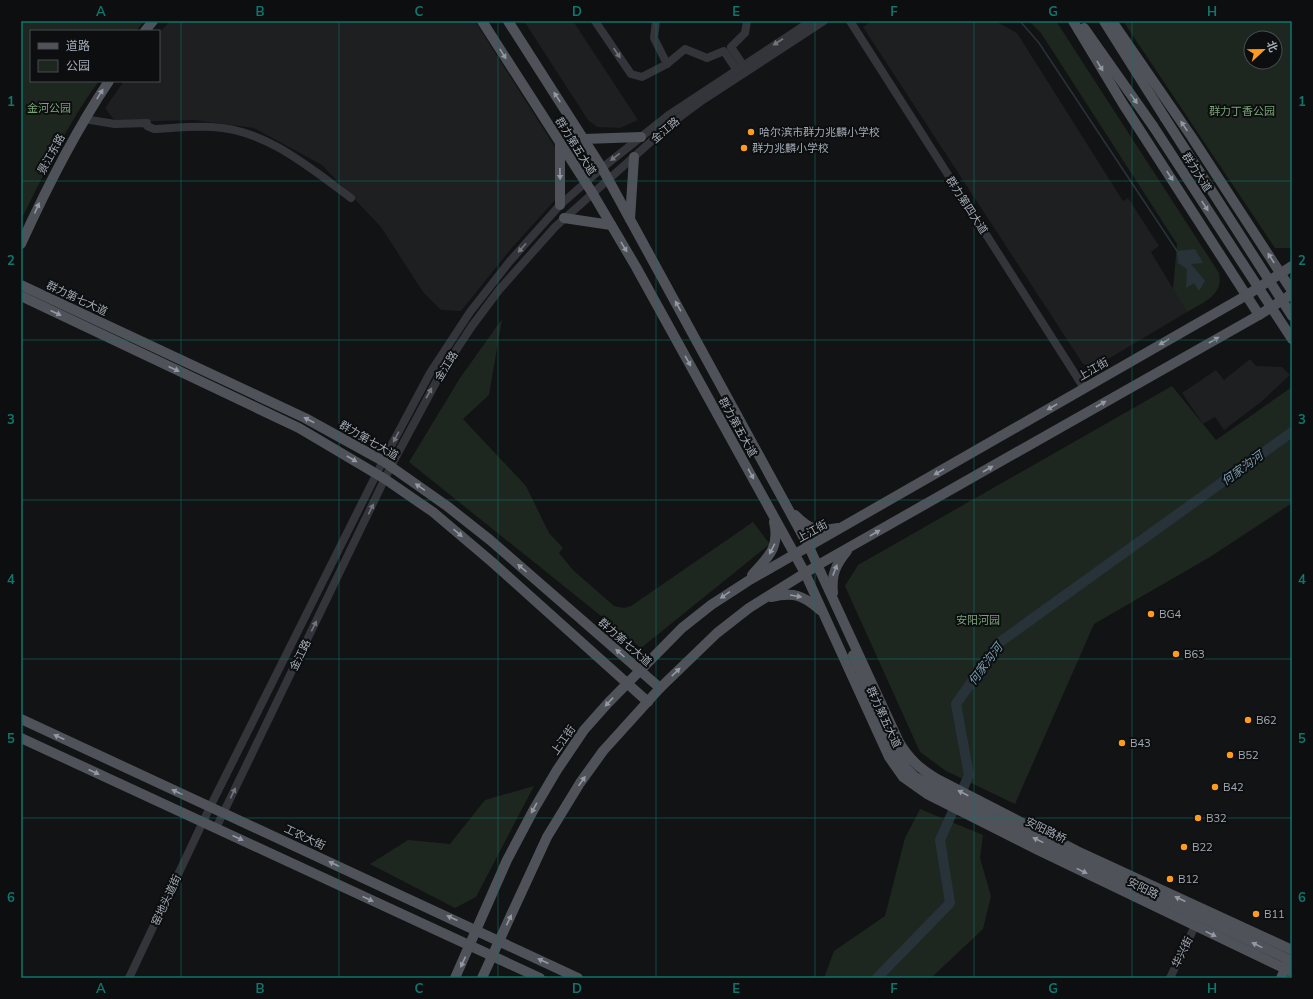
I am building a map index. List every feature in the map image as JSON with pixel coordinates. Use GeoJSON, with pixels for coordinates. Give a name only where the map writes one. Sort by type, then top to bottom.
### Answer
{"type":"FeatureCollection","features":[{"type":"Feature","properties":{"kind":"main road"},"geometry":{"type":"LineString","coordinates":[[146,30],[153,21]]}},
{"type":"Feature","properties":{"kind":"main road","name":"群力第五大道"},"geometry":{"type":"LineString","coordinates":[[482,21],[611,225],[795,554],[895,767],[909,782],[927,794],[984,823]]}},
{"type":"Feature","properties":{"kind":"main road","name":"群力第五大道"},"geometry":{"type":"LineString","coordinates":[[508,21],[609,180],[809,547],[905,752],[918,767],[937,779],[990,806]]}},
{"type":"Feature","properties":{"kind":"main road"},"geometry":{"type":"LineString","coordinates":[[1073,21],[1123,104],[1259,315]]}},
{"type":"Feature","properties":{"kind":"main road","name":"群力大道"},"geometry":{"type":"LineString","coordinates":[[1079,21],[1153,126],[1292,339]]}},
{"type":"Feature","properties":{"kind":"main road","name":"群力大道"},"geometry":{"type":"LineString","coordinates":[[1104,21],[1292,316]]}},
{"type":"Feature","properties":{"kind":"main road"},"geometry":{"type":"LineString","coordinates":[[482,978],[548,837],[580,783],[603,751],[660,688],[717,633],[764,599],[818,565],[1259,315],[1292,292],[1183,124],[1112,21]]}},
{"type":"Feature","properties":{"kind":"main road","name":"景江东路"},"geometry":{"type":"LineString","coordinates":[[21,244],[48,184],[84,119],[108,82]]}},
{"type":"Feature","properties":{"kind":"main road"},"geometry":{"type":"LineString","coordinates":[[584,139],[641,137]]}},
{"type":"Feature","properties":{"kind":"main road"},"geometry":{"type":"LineString","coordinates":[[560,143],[560,205]]}},
{"type":"Feature","properties":{"kind":"main road"},"geometry":{"type":"LineString","coordinates":[[630,219],[634,157]]}},
{"type":"Feature","properties":{"kind":"main road"},"geometry":{"type":"LineString","coordinates":[[564,218],[611,225]]}},
{"type":"Feature","properties":{"kind":"main road","name":"上江街"},"geometry":{"type":"LineString","coordinates":[[455,978],[507,860],[557,770],[584,730],[682,628],[711,605],[748,580],[809,547],[1247,295],[1292,266]]}},
{"type":"Feature","properties":{"kind":"main road","name":"群力第七大道"},"geometry":{"type":"LineString","coordinates":[[21,285],[305,418],[387,464],[447,506],[490,540],[660,688]]}},
{"type":"Feature","properties":{"kind":"main road","name":"群力第七大道"},"geometry":{"type":"LineString","coordinates":[[21,296],[299,428],[381,476],[433,512],[648,702]]}},
{"type":"Feature","properties":{"kind":"main road"},"geometry":{"type":"LineString","coordinates":[[787,507],[801,521],[816,530],[844,527]]}},
{"type":"Feature","properties":{"kind":"main road"},"geometry":{"type":"LineString","coordinates":[[748,580],[773,550],[776,531],[771,512]]}},
{"type":"Feature","properties":{"kind":"main road"},"geometry":{"type":"LineString","coordinates":[[833,598],[833,573],[839,560],[851,546]]}},
{"type":"Feature","properties":{"kind":"main road"},"geometry":{"type":"LineString","coordinates":[[764,599],[783,595],[798,595],[810,601],[823,612]]}},
{"type":"Feature","properties":{"kind":"main road","name":"安阳路桥"},"geometry":{"type":"LineString","coordinates":[[843,620],[853,655],[896,752],[906,768],[915,777],[1288,970]]}},
{"type":"Feature","properties":{"kind":"main road","name":"工农大街"},"geometry":{"type":"LineString","coordinates":[[21,719],[500,940],[578,978]]}},
{"type":"Feature","properties":{"kind":"main road"},"geometry":{"type":"LineString","coordinates":[[21,738],[540,978]]}},
{"type":"Feature","properties":{"kind":"main road","name":"安阳路"},"geometry":{"type":"LineString","coordinates":[[990,806],[1077,851],[1292,950]]}},
{"type":"Feature","properties":{"kind":"main road","name":"安阳路"},"geometry":{"type":"LineString","coordinates":[[984,823],[1288,970]]}},
{"type":"Feature","properties":{"kind":"main road"},"geometry":{"type":"LineString","coordinates":[[1288,970],[1292,956]]}},
{"type":"Feature","properties":{"kind":"street"},"geometry":{"type":"LineString","coordinates":[[595,21],[631,74],[642,77],[667,64],[685,49],[707,58],[724,51],[740,67]]}},
{"type":"Feature","properties":{"kind":"street"},"geometry":{"type":"LineString","coordinates":[[656,21],[654,38],[667,64]]}},
{"type":"Feature","properties":{"kind":"street"},"geometry":{"type":"LineString","coordinates":[[740,67],[731,47],[745,33],[747,21]]}},
{"type":"Feature","properties":{"kind":"street","name":"金江路"},"geometry":{"type":"LineString","coordinates":[[203,822],[381,476],[430,373],[470,312],[510,262],[560,205],[585,182],[670,114],[811,21]]}},
{"type":"Feature","properties":{"kind":"street","name":"金江路"},"geometry":{"type":"LineString","coordinates":[[387,464],[441,372],[472,326],[517,269],[564,218],[609,180],[673,122],[700,102],[824,21]]}},
{"type":"Feature","properties":{"kind":"street","name":"群力第四大道"},"geometry":{"type":"LineString","coordinates":[[850,21],[1084,388]]}},
{"type":"Feature","properties":{"kind":"street"},"geometry":{"type":"LineString","coordinates":[[84,119],[115,124],[147,123],[147,126],[154,129],[213,127],[242,132],[272,144],[304,163],[351,198]]}},
{"type":"Feature","properties":{"kind":"street","name":"金江路"},"geometry":{"type":"LineString","coordinates":[[216,828],[381,476]]}},
{"type":"Feature","properties":{"kind":"street","name":"窑地头道街"},"geometry":{"type":"LineString","coordinates":[[129,978],[203,822]]}},
{"type":"Feature","properties":{"kind":"street","name":"华兴街"},"geometry":{"type":"LineString","coordinates":[[1170,978],[1195,926]]}},
{"type":"Feature","properties":{"kind":"shaded area"},"geometry":{"type":"Polygon","coordinates":[[[170,21],[475,21],[555,147],[555,200],[510,250],[461,311],[441,310],[423,292],[381,227],[322,165],[254,128],[194,120],[116,122],[105,108],[123,82],[160,82],[160,32],[170,21]]]}},
{"type":"Feature","properties":{"kind":"shaded area"},"geometry":{"type":"Polygon","coordinates":[[[524,21],[573,21],[638,120],[620,128],[597,127],[588,120],[524,21]]]}},
{"type":"Feature","properties":{"kind":"shaded area"},"geometry":{"type":"Polygon","coordinates":[[[872,21],[995,21],[1017,33],[1123,201],[1128,198],[1159,246],[1151,252],[1187,312],[1093,368],[1083,364],[863,27],[872,21]]]}},
{"type":"Feature","properties":{"kind":"shaded area"},"geometry":{"type":"Polygon","coordinates":[[[1195,249],[1203,263],[1191,264],[1205,281],[1199,291],[1194,283],[1186,288],[1187,269],[1178,263],[1177,251],[1195,249]]]}},
{"type":"Feature","properties":{"kind":"shaded area"},"geometry":{"type":"Polygon","coordinates":[[[1250,359],[1256,366],[1282,367],[1290,375],[1261,402],[1224,430],[1215,417],[1203,424],[1182,393],[1216,370],[1224,380],[1250,359]]]}},
{"type":"Feature","properties":{"kind":"green space","name":"金河公园"},"geometry":{"type":"Polygon","coordinates":[[[24,21],[144,21],[137,30],[30,30],[30,82],[98,82],[87,97],[67,131],[21,220],[21,25],[24,21]]]}},
{"type":"Feature","properties":{"kind":"green space"},"geometry":{"type":"Polygon","coordinates":[[[1029,21],[1056,21],[1219,273],[1220,281],[1216,292],[1206,301],[1187,312],[1173,289],[1177,244],[1041,33],[1029,21]]]}},
{"type":"Feature","properties":{"kind":"green space","name":"群力丁香公园"},"geometry":{"type":"Polygon","coordinates":[[[1123,21],[1292,21],[1292,248],[1275,248],[1123,21]]]}},
{"type":"Feature","properties":{"kind":"green space"},"geometry":{"type":"Polygon","coordinates":[[[502,319],[489,395],[463,419],[526,486],[549,533],[563,548],[559,553],[573,570],[614,606],[624,608],[631,606],[753,522],[770,544],[641,648],[409,462],[460,378],[502,319]]]}},
{"type":"Feature","properties":{"kind":"green space","name":"安阳河园"},"geometry":{"type":"Polygon","coordinates":[[[1172,386],[1216,440],[1292,387],[1292,503],[1210,557],[1094,624],[1015,804],[946,771],[920,752],[845,586],[858,565],[1172,386]]]}},
{"type":"Feature","properties":{"kind":"green space"},"geometry":{"type":"Polygon","coordinates":[[[534,786],[476,897],[455,908],[370,864],[408,840],[450,844],[485,800],[534,786]]]}},
{"type":"Feature","properties":{"kind":"green space"},"geometry":{"type":"Polygon","coordinates":[[[920,809],[983,835],[980,858],[991,896],[983,929],[931,978],[824,978],[834,951],[885,916],[905,838],[920,809]]]}},
{"type":"Feature","properties":{"kind":"waterway"},"geometry":{"type":"LineString","coordinates":[[1020,21],[1039,43],[1177,251]]}},
{"type":"Feature","properties":{"kind":"waterway","name":"何家沟河"},"geometry":{"type":"LineString","coordinates":[[877,978],[950,903],[940,840],[969,775],[956,704],[1000,642],[1292,432]]}},
{"type":"Feature","properties":{"kind":"place","name":"哈尔滨市群力兆麟小学校"},"geometry":{"type":"Point","coordinates":[751,132]}},
{"type":"Feature","properties":{"kind":"place","name":"群力兆麟小学校"},"geometry":{"type":"Point","coordinates":[744,148]}},
{"type":"Feature","properties":{"kind":"place","name":"BG4"},"geometry":{"type":"Point","coordinates":[1151,614]}},
{"type":"Feature","properties":{"kind":"place","name":"B63"},"geometry":{"type":"Point","coordinates":[1176,654]}},
{"type":"Feature","properties":{"kind":"place","name":"B62"},"geometry":{"type":"Point","coordinates":[1248,720]}},
{"type":"Feature","properties":{"kind":"place","name":"B43"},"geometry":{"type":"Point","coordinates":[1122,743]}},
{"type":"Feature","properties":{"kind":"place","name":"B52"},"geometry":{"type":"Point","coordinates":[1230,755]}},
{"type":"Feature","properties":{"kind":"place","name":"B42"},"geometry":{"type":"Point","coordinates":[1215,787]}},
{"type":"Feature","properties":{"kind":"place","name":"B32"},"geometry":{"type":"Point","coordinates":[1198,818]}},
{"type":"Feature","properties":{"kind":"place","name":"B22"},"geometry":{"type":"Point","coordinates":[1184,847]}},
{"type":"Feature","properties":{"kind":"place","name":"B12"},"geometry":{"type":"Point","coordinates":[1170,879]}},
{"type":"Feature","properties":{"kind":"place","name":"B11"},"geometry":{"type":"Point","coordinates":[1256,914]}}]}
